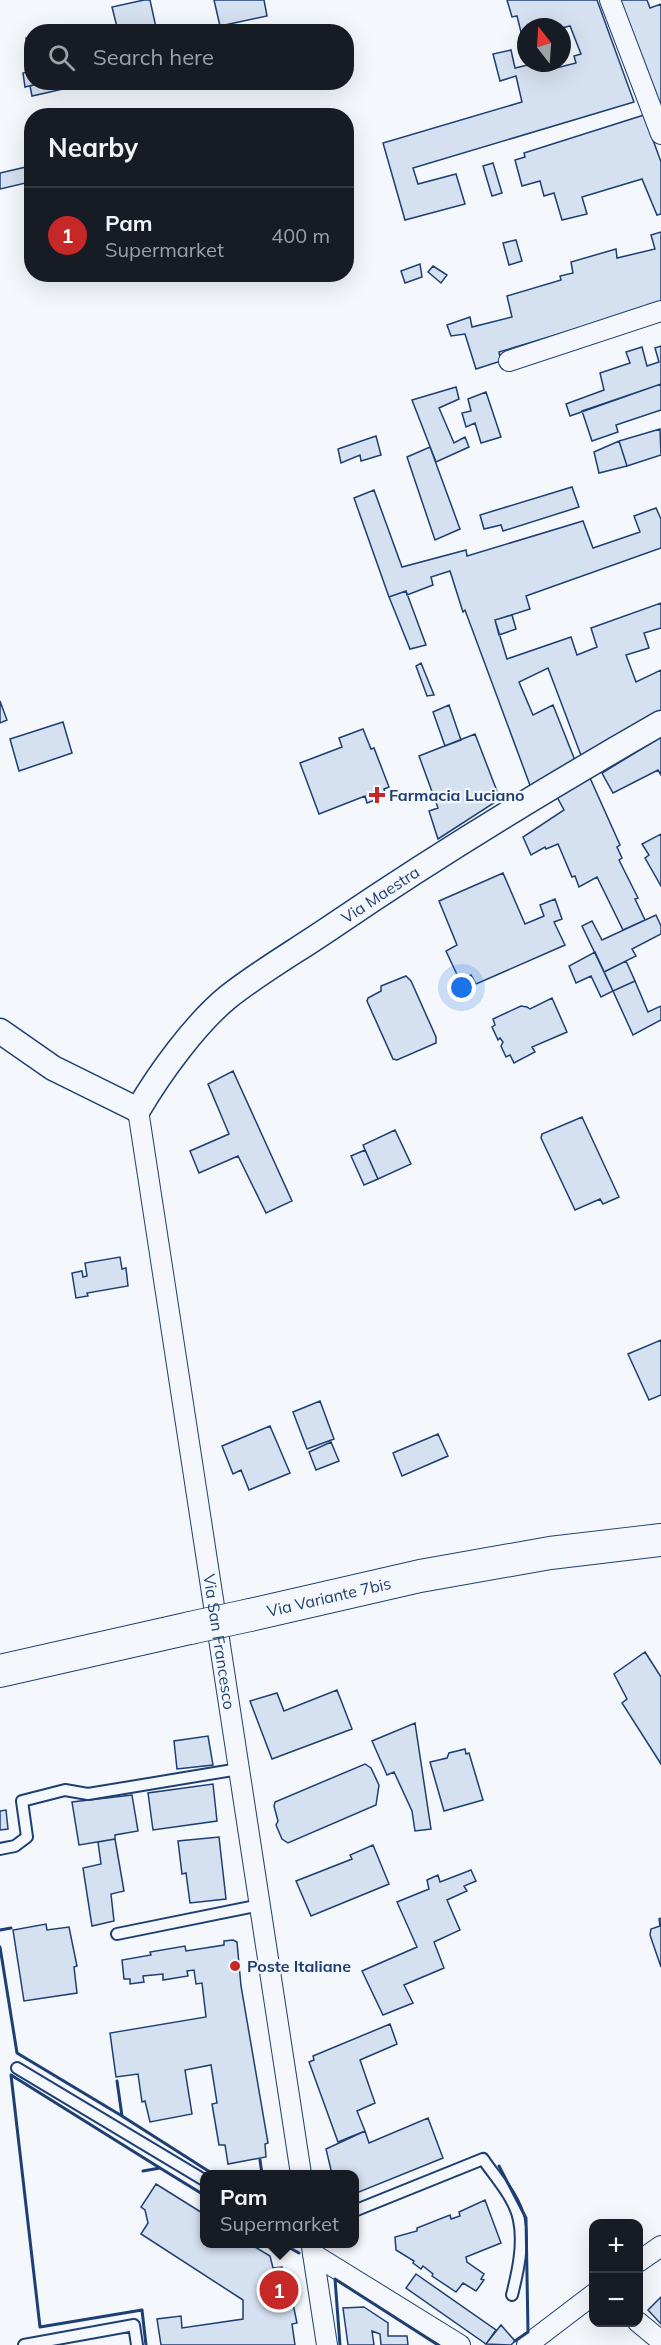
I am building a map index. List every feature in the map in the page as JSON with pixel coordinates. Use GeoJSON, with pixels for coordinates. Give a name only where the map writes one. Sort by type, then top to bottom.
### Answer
{"type":"FeatureCollection","features":[{"type":"Feature","properties":{"kind":"main road","name":"Via Variante 7bis"},"geometry":{"type":"LineString","coordinates":[[0,1671],[420,1576],[550,1553],[661,1540]]}},
{"type":"Feature","properties":{"kind":"street"},"geometry":{"type":"LineString","coordinates":[[610,0],[661,134]]}},
{"type":"Feature","properties":{"kind":"street"},"geometry":{"type":"LineString","coordinates":[[508,362],[661,311]]}},
{"type":"Feature","properties":{"kind":"street","name":"Via Maestra"},"geometry":{"type":"LineString","coordinates":[[138,1110],[157,1077],[227,998],[392,886],[569,776],[661,723]]}},
{"type":"Feature","properties":{"kind":"street"},"geometry":{"type":"LineString","coordinates":[[0,1031],[53,1068],[138,1110]]}},
{"type":"Feature","properties":{"kind":"street","name":"Via San Francesco"},"geometry":{"type":"LineString","coordinates":[[138,1110],[300,2170]]}},
{"type":"Feature","properties":{"kind":"street"},"geometry":{"type":"LineString","coordinates":[[643,2259],[661,2246]]}},
{"type":"Feature","properties":{"kind":"street"},"geometry":{"type":"LineString","coordinates":[[311,2248],[327,2345]]}},
{"type":"Feature","properties":{"kind":"street"},"geometry":{"type":"LineString","coordinates":[[314,2248],[460,2345]]}},
{"type":"Feature","properties":{"kind":"street"},"geometry":{"type":"LineString","coordinates":[[527,2345],[589,2298]]}},
{"type":"Feature","properties":{"kind":"street"},"geometry":{"type":"LineString","coordinates":[[643,2326],[661,2341]]}},
{"type":"Feature","properties":{"kind":"lane"},"geometry":{"type":"LineString","coordinates":[[0,1849],[15,1846],[27,1837],[22,1801],[65,1790],[88,1794],[239,1769]]}},
{"type":"Feature","properties":{"kind":"lane"},"geometry":{"type":"LineString","coordinates":[[117,1934],[260,1905]]}},
{"type":"Feature","properties":{"kind":"lane"},"geometry":{"type":"LineString","coordinates":[[17,2068],[200,2178]]}},
{"type":"Feature","properties":{"kind":"lane"},"geometry":{"type":"LineString","coordinates":[[359,2209],[483,2159],[507,2194],[519,2219],[520,2263],[512,2295]]}},
{"type":"Feature","properties":{"kind":"lane"},"geometry":{"type":"LineString","coordinates":[[24,2345],[134,2325],[136,2345]]}},
{"type":"Feature","properties":{"kind":"building"},"geometry":{"type":"Polygon","coordinates":[[[150,0],[155,24],[116,24],[112,7],[150,0]]]}},
{"type":"Feature","properties":{"kind":"building"},"geometry":{"type":"Polygon","coordinates":[[[214,0],[264,0],[267,16],[220,24],[214,0]]]}},
{"type":"Feature","properties":{"kind":"building"},"geometry":{"type":"Polygon","coordinates":[[[507,0],[597,0],[634,102],[413,168],[418,184],[456,174],[465,204],[405,220],[383,143],[522,102],[516,76],[500,81],[493,54],[511,50],[517,72],[571,72],[571,64],[576,63],[574,56],[581,54],[571,29],[571,18],[512,17],[507,0]]]}},
{"type":"Feature","properties":{"kind":"building"},"geometry":{"type":"Polygon","coordinates":[[[620,0],[647,0],[650,8],[661,4],[661,117],[620,0]]]}},
{"type":"Feature","properties":{"kind":"building"},"geometry":{"type":"Polygon","coordinates":[[[31,90],[59,90],[32,96],[31,90]]]}},
{"type":"Feature","properties":{"kind":"building"},"geometry":{"type":"Polygon","coordinates":[[[644,115],[661,162],[661,214],[657,215],[642,179],[582,197],[587,214],[562,220],[554,193],[544,196],[540,181],[522,186],[515,160],[525,157],[524,153],[644,115]]]}},
{"type":"Feature","properties":{"kind":"building"},"geometry":{"type":"Polygon","coordinates":[[[493,163],[502,193],[492,196],[483,166],[493,163]]]}},
{"type":"Feature","properties":{"kind":"building"},"geometry":{"type":"Polygon","coordinates":[[[24,167],[24,183],[0,189],[0,173],[24,167]]]}},
{"type":"Feature","properties":{"kind":"building"},"geometry":{"type":"Polygon","coordinates":[[[661,232],[661,303],[499,352],[501,361],[476,369],[465,334],[451,336],[447,325],[470,317],[472,327],[512,317],[507,296],[561,280],[560,276],[573,273],[571,262],[616,249],[617,258],[655,249],[651,235],[661,232]]]}},
{"type":"Feature","properties":{"kind":"building"},"geometry":{"type":"Polygon","coordinates":[[[516,240],[522,261],[509,265],[503,243],[516,240]]]}},
{"type":"Feature","properties":{"kind":"building"},"geometry":{"type":"Polygon","coordinates":[[[420,264],[422,277],[405,283],[401,271],[420,264]]]}},
{"type":"Feature","properties":{"kind":"building"},"geometry":{"type":"Polygon","coordinates":[[[433,266],[447,275],[441,283],[428,272],[433,266]]]}},
{"type":"Feature","properties":{"kind":"building"},"geometry":{"type":"Polygon","coordinates":[[[661,346],[661,384],[570,416],[566,404],[604,390],[600,373],[630,363],[626,352],[642,347],[647,366],[659,362],[655,348],[661,346]]]}},
{"type":"Feature","properties":{"kind":"building"},"geometry":{"type":"Polygon","coordinates":[[[661,384],[661,410],[616,425],[618,432],[592,441],[582,411],[661,384]]]}},
{"type":"Feature","properties":{"kind":"building"},"geometry":{"type":"Polygon","coordinates":[[[456,387],[459,399],[439,408],[454,443],[465,437],[469,447],[436,462],[412,400],[456,387]]]}},
{"type":"Feature","properties":{"kind":"building"},"geometry":{"type":"Polygon","coordinates":[[[486,392],[501,437],[481,443],[475,423],[466,427],[462,413],[471,411],[468,399],[486,392]]]}},
{"type":"Feature","properties":{"kind":"building"},"geometry":{"type":"Polygon","coordinates":[[[660,429],[661,455],[627,466],[619,441],[660,429]]]}},
{"type":"Feature","properties":{"kind":"building"},"geometry":{"type":"Polygon","coordinates":[[[376,436],[381,455],[361,461],[360,455],[341,463],[338,449],[376,436]]]}},
{"type":"Feature","properties":{"kind":"building"},"geometry":{"type":"Polygon","coordinates":[[[619,441],[627,466],[599,473],[594,452],[619,441]]]}},
{"type":"Feature","properties":{"kind":"building"},"geometry":{"type":"Polygon","coordinates":[[[430,447],[460,529],[435,540],[407,457],[430,447]]]}},
{"type":"Feature","properties":{"kind":"building"},"geometry":{"type":"Polygon","coordinates":[[[572,487],[579,507],[503,531],[501,525],[484,529],[480,515],[572,487]]]}},
{"type":"Feature","properties":{"kind":"building"},"geometry":{"type":"Polygon","coordinates":[[[374,490],[402,567],[466,550],[467,556],[583,521],[593,548],[640,532],[634,516],[656,508],[661,519],[661,548],[526,596],[530,609],[495,620],[507,659],[571,637],[577,655],[597,647],[591,628],[661,603],[661,628],[644,633],[649,648],[626,655],[636,682],[661,670],[661,717],[582,758],[548,668],[519,682],[533,715],[553,705],[574,758],[575,767],[531,788],[465,610],[463,612],[450,571],[431,577],[433,585],[407,595],[406,591],[389,597],[354,498],[374,490]]]}},
{"type":"Feature","properties":{"kind":"building"},"geometry":{"type":"Polygon","coordinates":[[[406,591],[426,645],[410,649],[389,597],[406,591]]]}},
{"type":"Feature","properties":{"kind":"building"},"geometry":{"type":"Polygon","coordinates":[[[512,615],[516,629],[499,635],[495,620],[512,615]]]}},
{"type":"Feature","properties":{"kind":"building"},"geometry":{"type":"Polygon","coordinates":[[[421,663],[434,695],[427,696],[416,666],[421,663]]]}},
{"type":"Feature","properties":{"kind":"building"},"geometry":{"type":"Polygon","coordinates":[[[0,701],[7,720],[0,723],[0,701]]]}},
{"type":"Feature","properties":{"kind":"building"},"geometry":{"type":"Polygon","coordinates":[[[449,705],[461,740],[445,746],[433,712],[449,705]]]}},
{"type":"Feature","properties":{"kind":"building"},"geometry":{"type":"Polygon","coordinates":[[[63,722],[72,753],[19,771],[10,739],[63,722]]]}},
{"type":"Feature","properties":{"kind":"building"},"geometry":{"type":"Polygon","coordinates":[[[363,729],[371,749],[374,748],[389,787],[384,789],[386,796],[367,803],[365,796],[319,814],[300,763],[342,747],[339,738],[363,729]]]}},
{"type":"Feature","properties":{"kind":"building"},"geometry":{"type":"Polygon","coordinates":[[[475,734],[500,799],[438,839],[429,811],[438,808],[419,756],[475,734]]]}},
{"type":"Feature","properties":{"kind":"building"},"geometry":{"type":"Polygon","coordinates":[[[661,737],[661,775],[658,770],[613,793],[602,773],[661,737]]]}},
{"type":"Feature","properties":{"kind":"building"},"geometry":{"type":"Polygon","coordinates":[[[590,778],[620,845],[617,847],[622,858],[619,860],[638,898],[635,899],[645,920],[623,930],[597,877],[579,887],[575,876],[572,877],[558,844],[546,849],[545,847],[531,855],[523,837],[564,810],[556,795],[590,778]]]}},
{"type":"Feature","properties":{"kind":"building"},"geometry":{"type":"Polygon","coordinates":[[[661,834],[661,886],[645,858],[649,855],[642,844],[661,834]]]}},
{"type":"Feature","properties":{"kind":"building"},"geometry":{"type":"Polygon","coordinates":[[[503,873],[525,924],[544,916],[540,905],[555,899],[562,919],[554,922],[565,945],[476,984],[471,975],[460,981],[446,951],[457,945],[439,901],[503,873]]]}},
{"type":"Feature","properties":{"kind":"building"},"geometry":{"type":"Polygon","coordinates":[[[656,915],[661,926],[661,934],[632,949],[636,956],[604,972],[582,926],[592,921],[602,940],[656,915]]]}},
{"type":"Feature","properties":{"kind":"building"},"geometry":{"type":"Polygon","coordinates":[[[595,952],[613,991],[601,997],[591,976],[576,983],[569,966],[595,952]]]}},
{"type":"Feature","properties":{"kind":"building"},"geometry":{"type":"Polygon","coordinates":[[[626,961],[635,981],[613,991],[604,972],[626,961]]]}},
{"type":"Feature","properties":{"kind":"building"},"geometry":{"type":"Polygon","coordinates":[[[406,976],[411,981],[436,1037],[436,1043],[397,1060],[393,1059],[367,1001],[368,998],[381,991],[381,986],[406,976]]]}},
{"type":"Feature","properties":{"kind":"building"},"geometry":{"type":"Polygon","coordinates":[[[635,981],[648,1012],[661,1006],[661,1020],[633,1035],[613,991],[635,981]]]}},
{"type":"Feature","properties":{"kind":"building"},"geometry":{"type":"Polygon","coordinates":[[[552,998],[567,1032],[532,1047],[535,1052],[514,1063],[510,1055],[506,1057],[501,1046],[503,1042],[500,1038],[498,1040],[492,1027],[495,1025],[493,1019],[521,1006],[530,1009],[552,998]]]}},
{"type":"Feature","properties":{"kind":"building"},"geometry":{"type":"Polygon","coordinates":[[[233,1071],[292,1201],[266,1213],[238,1156],[199,1173],[190,1151],[229,1134],[208,1084],[233,1071]]]}},
{"type":"Feature","properties":{"kind":"building"},"geometry":{"type":"Polygon","coordinates":[[[582,1117],[619,1197],[603,1204],[600,1199],[575,1210],[541,1138],[542,1134],[582,1117]]]}},
{"type":"Feature","properties":{"kind":"building"},"geometry":{"type":"Polygon","coordinates":[[[395,1130],[411,1164],[378,1179],[363,1145],[395,1130]]]}},
{"type":"Feature","properties":{"kind":"building"},"geometry":{"type":"Polygon","coordinates":[[[365,1150],[378,1179],[364,1185],[351,1156],[365,1150]]]}},
{"type":"Feature","properties":{"kind":"building"},"geometry":{"type":"Polygon","coordinates":[[[120,1257],[122,1269],[126,1268],[128,1286],[87,1293],[88,1296],[76,1298],[72,1273],[82,1271],[83,1277],[87,1276],[85,1263],[120,1257]]]}},
{"type":"Feature","properties":{"kind":"building"},"geometry":{"type":"Polygon","coordinates":[[[661,1340],[661,1395],[649,1400],[628,1354],[661,1340]]]}},
{"type":"Feature","properties":{"kind":"building"},"geometry":{"type":"Polygon","coordinates":[[[320,1401],[334,1439],[307,1449],[293,1412],[320,1401]]]}},
{"type":"Feature","properties":{"kind":"building"},"geometry":{"type":"Polygon","coordinates":[[[270,1426],[290,1473],[249,1490],[241,1470],[233,1474],[222,1446],[270,1426]]]}},
{"type":"Feature","properties":{"kind":"building"},"geometry":{"type":"Polygon","coordinates":[[[438,1434],[448,1456],[402,1476],[393,1453],[438,1434]]]}},
{"type":"Feature","properties":{"kind":"building"},"geometry":{"type":"Polygon","coordinates":[[[331,1442],[339,1461],[316,1470],[309,1452],[331,1442]]]}},
{"type":"Feature","properties":{"kind":"building"},"geometry":{"type":"Polygon","coordinates":[[[645,1652],[661,1677],[661,1764],[622,1703],[627,1699],[614,1674],[645,1652]]]}},
{"type":"Feature","properties":{"kind":"building"},"geometry":{"type":"Polygon","coordinates":[[[337,1690],[352,1729],[272,1759],[250,1701],[277,1693],[284,1711],[337,1690]]]}},
{"type":"Feature","properties":{"kind":"building"},"geometry":{"type":"Polygon","coordinates":[[[415,1723],[431,1829],[415,1831],[412,1811],[394,1772],[387,1775],[372,1741],[415,1723]]]}},
{"type":"Feature","properties":{"kind":"building"},"geometry":{"type":"Polygon","coordinates":[[[208,1736],[213,1765],[177,1769],[174,1741],[208,1736]]]}},
{"type":"Feature","properties":{"kind":"building"},"geometry":{"type":"Polygon","coordinates":[[[465,1749],[466,1754],[469,1753],[483,1800],[444,1811],[430,1762],[447,1758],[449,1753],[465,1749]]]}},
{"type":"Feature","properties":{"kind":"building"},"geometry":{"type":"Polygon","coordinates":[[[365,1764],[371,1768],[379,1785],[376,1805],[288,1843],[282,1839],[276,1825],[278,1821],[275,1802],[365,1764]]]}},
{"type":"Feature","properties":{"kind":"building"},"geometry":{"type":"Polygon","coordinates":[[[213,1784],[217,1821],[153,1830],[148,1793],[213,1784]]]}},
{"type":"Feature","properties":{"kind":"building"},"geometry":{"type":"Polygon","coordinates":[[[132,1795],[138,1831],[115,1835],[115,1839],[79,1845],[72,1802],[132,1795]]]}},
{"type":"Feature","properties":{"kind":"building"},"geometry":{"type":"Polygon","coordinates":[[[6,1810],[8,1829],[0,1830],[0,1811],[6,1810]]]}},
{"type":"Feature","properties":{"kind":"building"},"geometry":{"type":"Polygon","coordinates":[[[219,1837],[226,1899],[190,1903],[186,1873],[182,1874],[178,1841],[219,1837]]]}},
{"type":"Feature","properties":{"kind":"building"},"geometry":{"type":"Polygon","coordinates":[[[115,1839],[124,1891],[111,1894],[114,1921],[92,1926],[83,1868],[101,1864],[98,1842],[115,1839]]]}},
{"type":"Feature","properties":{"kind":"building"},"geometry":{"type":"Polygon","coordinates":[[[373,1845],[389,1884],[311,1916],[296,1881],[352,1859],[350,1855],[373,1845]]]}},
{"type":"Feature","properties":{"kind":"building"},"geometry":{"type":"Polygon","coordinates":[[[471,1870],[476,1881],[464,1886],[467,1891],[447,1900],[460,1930],[434,1942],[444,1968],[404,1985],[413,2003],[383,2015],[362,1971],[417,1947],[397,1902],[429,1889],[427,1880],[438,1875],[440,1882],[471,1870]]]}},
{"type":"Feature","properties":{"kind":"building"},"geometry":{"type":"Polygon","coordinates":[[[661,1918],[661,1967],[650,1935],[651,1929],[660,1926],[659,1919],[661,1918]]]}},
{"type":"Feature","properties":{"kind":"building"},"geometry":{"type":"Polygon","coordinates":[[[46,1924],[47,1930],[69,1927],[77,1966],[74,1967],[77,1993],[24,2001],[13,1930],[46,1924]]]}},
{"type":"Feature","properties":{"kind":"building"},"geometry":{"type":"Polygon","coordinates":[[[224,1941],[237,1942],[241,1986],[268,2143],[265,2144],[266,2157],[228,2164],[225,2145],[219,2145],[212,2104],[217,2103],[211,2065],[185,2070],[192,2114],[150,2122],[145,2101],[142,2102],[138,2074],[116,2077],[110,2033],[206,2017],[202,1983],[196,1984],[194,1970],[187,1971],[188,1976],[163,1980],[163,1974],[143,1976],[144,1982],[130,1984],[130,1979],[124,1979],[122,1960],[185,1946],[186,1951],[224,1945],[224,1941]]]}},
{"type":"Feature","properties":{"kind":"building"},"geometry":{"type":"Polygon","coordinates":[[[390,2024],[397,2044],[360,2060],[375,2103],[357,2111],[365,2131],[338,2142],[309,2062],[314,2060],[313,2056],[390,2024]]]}},
{"type":"Feature","properties":{"kind":"building"},"geometry":{"type":"Polygon","coordinates":[[[428,2118],[443,2158],[359,2192],[359,2170],[331,2170],[326,2149],[365,2131],[369,2143],[428,2118]]]}},
{"type":"Feature","properties":{"kind":"building"},"geometry":{"type":"Polygon","coordinates":[[[156,2184],[200,2212],[200,2248],[257,2248],[270,2256],[273,2268],[282,2267],[288,2299],[292,2299],[297,2323],[292,2324],[295,2345],[161,2345],[157,2319],[181,2316],[182,2328],[243,2319],[243,2300],[141,2234],[148,2223],[145,2210],[141,2207],[156,2184]]]}},
{"type":"Feature","properties":{"kind":"building"},"geometry":{"type":"Polygon","coordinates":[[[485,2200],[501,2243],[466,2257],[467,2262],[484,2274],[481,2279],[484,2280],[476,2291],[463,2283],[456,2292],[432,2276],[433,2274],[423,2266],[421,2269],[413,2263],[414,2261],[396,2250],[395,2237],[417,2231],[417,2228],[450,2215],[451,2219],[460,2216],[459,2212],[485,2200]]]}},
{"type":"Feature","properties":{"kind":"building"},"geometry":{"type":"Polygon","coordinates":[[[416,2274],[496,2330],[486,2344],[406,2288],[416,2274]]]}},
{"type":"Feature","properties":{"kind":"building"},"geometry":{"type":"Polygon","coordinates":[[[661,2297],[661,2324],[648,2310],[661,2297]]]}},
{"type":"Feature","properties":{"kind":"building"},"geometry":{"type":"Polygon","coordinates":[[[364,2307],[388,2323],[388,2336],[407,2336],[408,2345],[381,2345],[380,2334],[372,2331],[374,2345],[348,2345],[343,2308],[364,2307]]]}},
{"type":"Feature","properties":{"kind":"building"},"geometry":{"type":"Polygon","coordinates":[[[501,2325],[515,2341],[511,2345],[486,2344],[501,2325]]]}},
{"type":"Feature","properties":{"kind":"wall"},"geometry":{"type":"LineString","coordinates":[[0,1930],[11,1928]]}},
{"type":"Feature","properties":{"kind":"wall"},"geometry":{"type":"LineString","coordinates":[[0,1947],[17,2053],[122,2116]]}},
{"type":"Feature","properties":{"kind":"wall"},"geometry":{"type":"LineString","coordinates":[[143,2171],[160,2168],[11,2075],[40,2327],[142,2310],[146,2345]]}},
{"type":"Feature","properties":{"kind":"wall"},"geometry":{"type":"LineString","coordinates":[[117,2081],[122,2116],[207,2170]]}},
{"type":"Feature","properties":{"kind":"wall"},"geometry":{"type":"LineString","coordinates":[[260,2160],[261,2170]]}},
{"type":"Feature","properties":{"kind":"wall"},"geometry":{"type":"LineString","coordinates":[[499,2166],[526,2218],[528,2332],[515,2341]]}},
{"type":"Feature","properties":{"kind":"wall"},"geometry":{"type":"LineString","coordinates":[[160,2168],[200,2193]]}},
{"type":"Feature","properties":{"kind":"wall"},"geometry":{"type":"LineString","coordinates":[[290,2248],[299,2253]]}},
{"type":"Feature","properties":{"kind":"wall"},"geometry":{"type":"LineString","coordinates":[[340,2345],[335,2279],[438,2345]]}},
{"type":"Feature","properties":{"kind":"place","name":"Farmacia Luciano"},"geometry":{"type":"Point","coordinates":[377,795]}},
{"type":"Feature","properties":{"kind":"place","name":"Poste Italiane"},"geometry":{"type":"Point","coordinates":[235,1966]}},
{"type":"Feature","properties":{"kind":"place","name":"Pam"},"geometry":{"type":"Point","coordinates":[279,2290]}}]}
